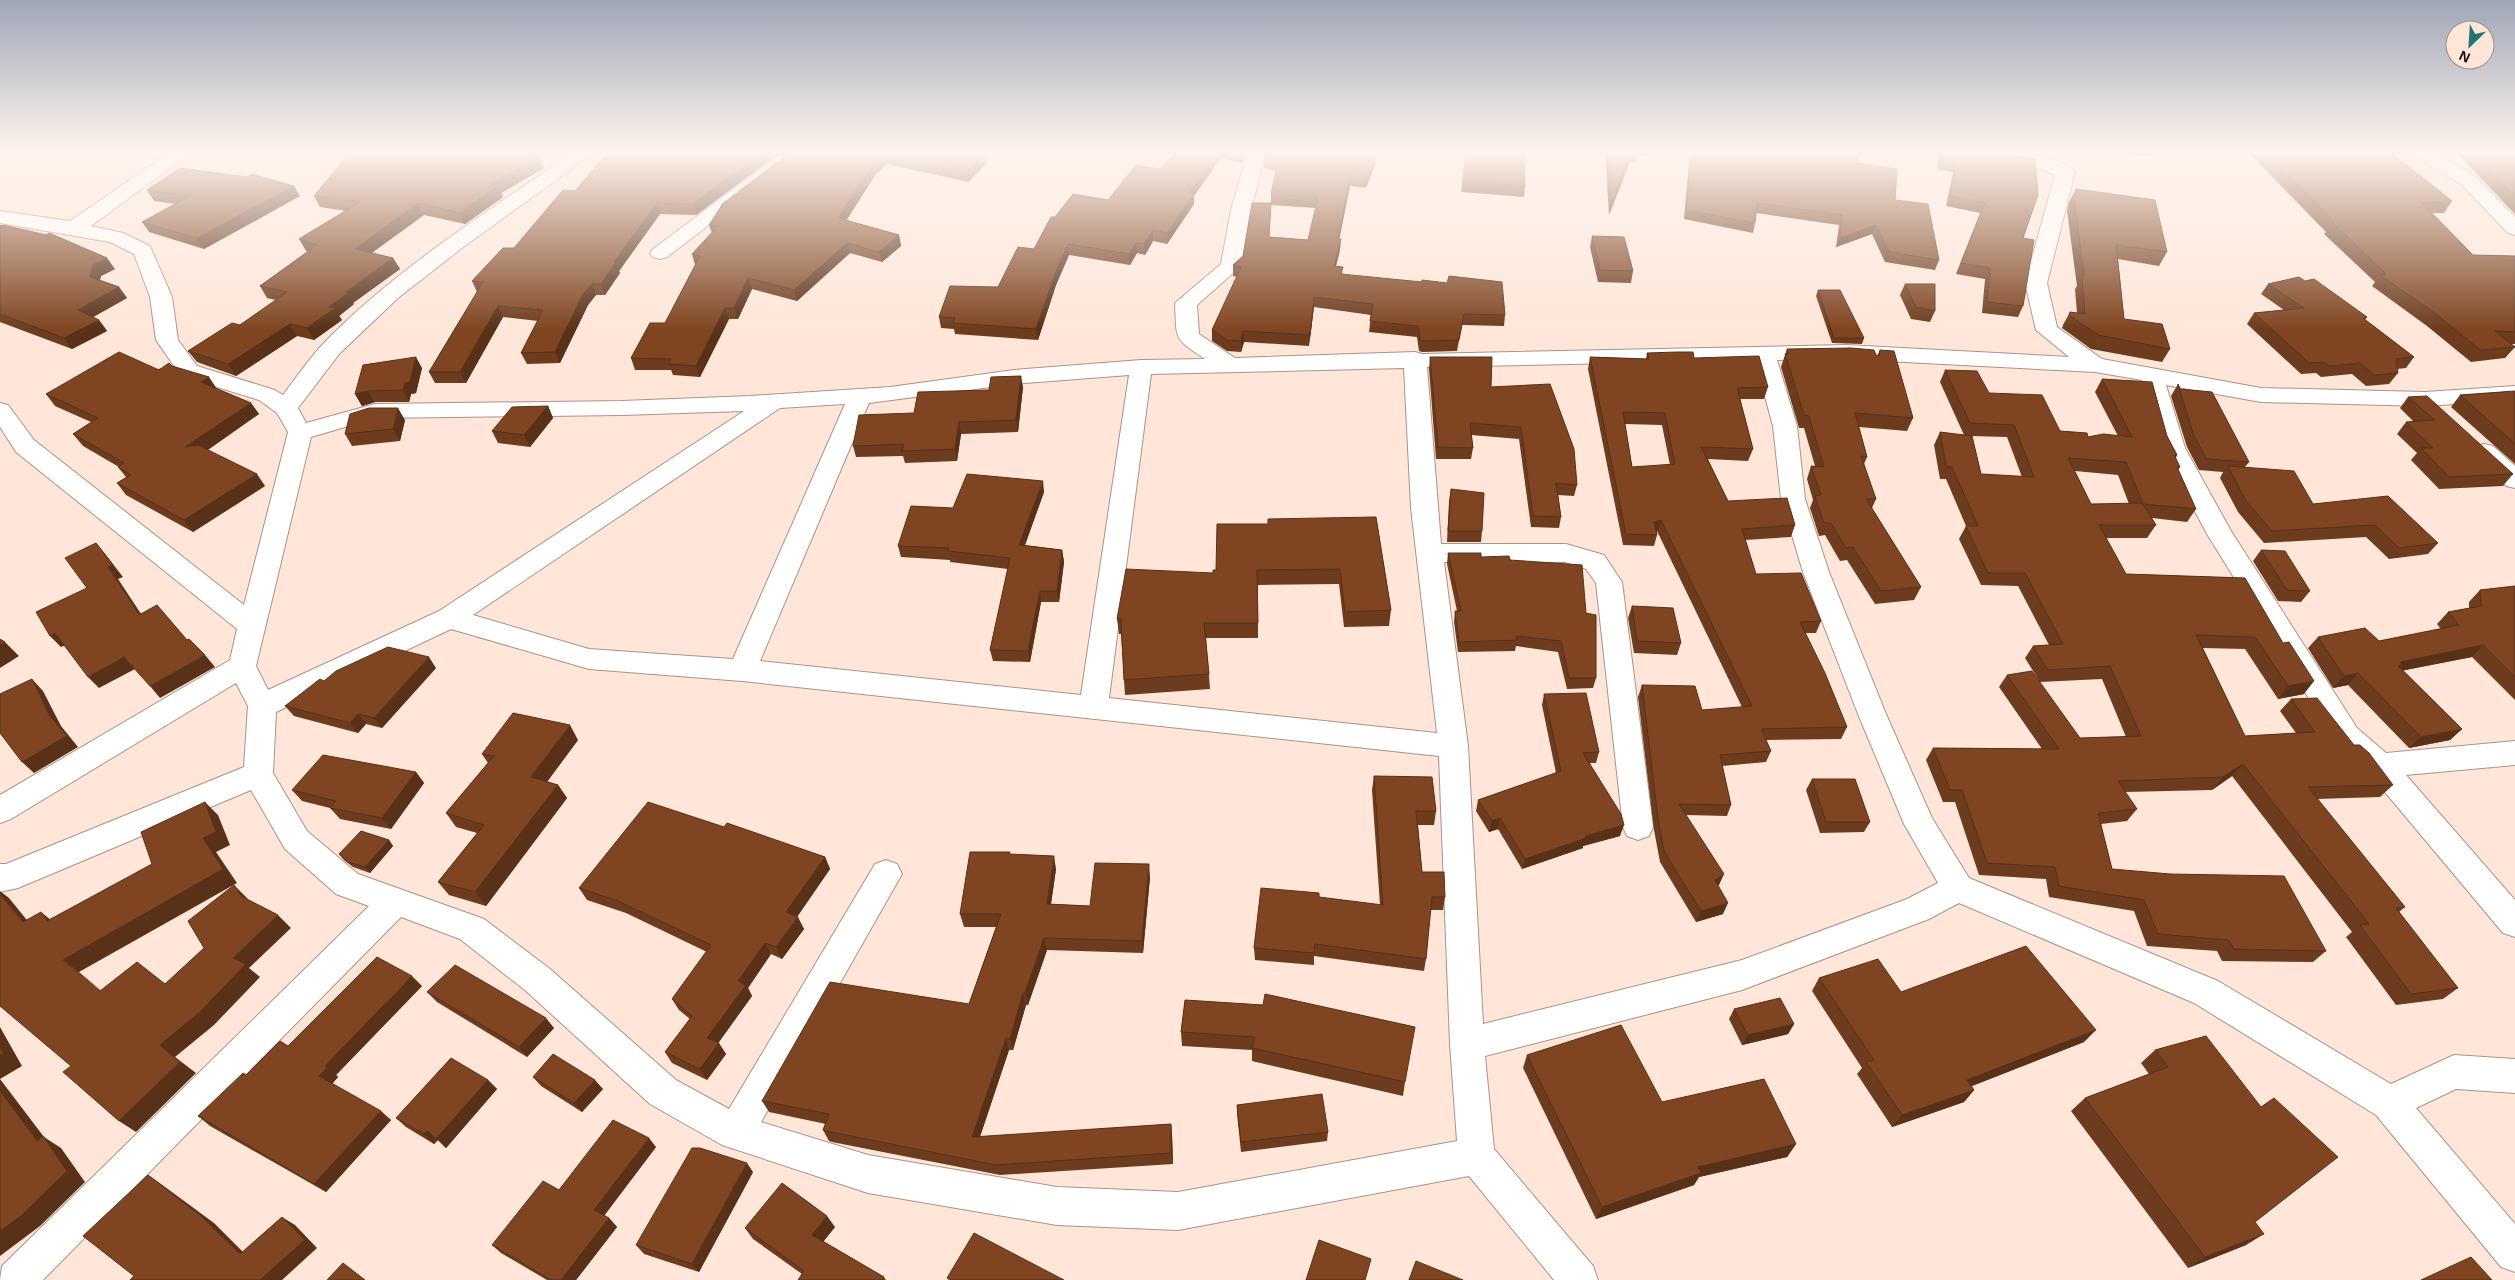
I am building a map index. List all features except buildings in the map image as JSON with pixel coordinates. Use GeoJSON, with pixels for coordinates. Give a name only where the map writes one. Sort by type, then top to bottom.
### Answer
{"type":"FeatureCollection","features":[{"type":"Feature","properties":{"kind":"street"},"geometry":{"type":"LineString","coordinates":[[74,228],[99,211]]}},
{"type":"Feature","properties":{"kind":"street"},"geometry":{"type":"LineString","coordinates":[[502,211],[463,238],[395,292],[332,348],[293,420],[252,626],[242,666],[262,706],[258,774],[296,840],[347,884],[472,929],[538,980],[663,1092],[735,1132],[868,1174],[1057,1206],[1178,1211],[1476,1156]]}},
{"type":"Feature","properties":{"kind":"street"},"geometry":{"type":"LineString","coordinates":[[660,253],[717,211]]}},
{"type":"Feature","properties":{"kind":"street"},"geometry":{"type":"LineString","coordinates":[[1230,365],[1188,337],[1186,303],[1231,266],[1241,211]]}},
{"type":"Feature","properties":{"kind":"street"},"geometry":{"type":"LineString","coordinates":[[2055,211],[2036,284],[2047,330],[2095,365]]}},
{"type":"Feature","properties":{"kind":"street"},"geometry":{"type":"LineString","coordinates":[[2498,211],[2515,229]]}},
{"type":"Feature","properties":{"kind":"street"},"geometry":{"type":"LineString","coordinates":[[0,217],[74,228],[116,237],[143,250],[160,297],[167,340],[189,371],[268,395],[293,420]]}},
{"type":"Feature","properties":{"kind":"street"},"geometry":{"type":"LineString","coordinates":[[293,420],[375,411],[622,408],[860,396],[890,394],[1014,377],[1141,367],[1846,352],[2095,365],[2260,395],[2425,399],[2515,393]]}},
{"type":"Feature","properties":{"kind":"street"},"geometry":{"type":"LineString","coordinates":[[1764,353],[1785,426],[1793,499],[1816,572],[1872,714],[1919,824],[1958,888],[2206,992],[2389,1103],[2515,1252]]}},
{"type":"Feature","properties":{"kind":"street"},"geometry":{"type":"LineString","coordinates":[[1415,360],[1424,508],[1453,746],[1467,1044],[1476,1156],[1578,1280]]}},
{"type":"Feature","properties":{"kind":"street"},"geometry":{"type":"LineString","coordinates":[[1094,706],[1141,367]]}},
{"type":"Feature","properties":{"kind":"street"},"geometry":{"type":"LineString","coordinates":[[2152,376],[2173,448],[2220,534],[2347,736],[2380,765],[2515,923]]}},
{"type":"Feature","properties":{"kind":"street"},"geometry":{"type":"LineString","coordinates":[[742,670],[860,396]]}},
{"type":"Feature","properties":{"kind":"street"},"geometry":{"type":"LineString","coordinates":[[2425,399],[2446,417]]}},
{"type":"Feature","properties":{"kind":"street"},"geometry":{"type":"LineString","coordinates":[[262,706],[449,618],[775,401]]}},
{"type":"Feature","properties":{"kind":"street"},"geometry":{"type":"LineString","coordinates":[[0,410],[26,446],[252,626]]}},
{"type":"Feature","properties":{"kind":"street"},"geometry":{"type":"LineString","coordinates":[[2466,436],[2515,480]]}},
{"type":"Feature","properties":{"kind":"street"},"geometry":{"type":"LineString","coordinates":[[1430,553],[1566,553],[1595,562],[1609,582],[1638,827]]}},
{"type":"Feature","properties":{"kind":"street"},"geometry":{"type":"LineString","coordinates":[[449,618],[589,660],[742,670],[1094,706],[1453,746]]}},
{"type":"Feature","properties":{"kind":"street"},"geometry":{"type":"LineString","coordinates":[[0,810],[242,666]]}},
{"type":"Feature","properties":{"kind":"street"},"geometry":{"type":"LineString","coordinates":[[2380,765],[2515,753]]}},
{"type":"Feature","properties":{"kind":"street"},"geometry":{"type":"LineString","coordinates":[[0,878],[7,878],[258,774]]}},
{"type":"Feature","properties":{"kind":"street"},"geometry":{"type":"LineString","coordinates":[[735,1132],[886,874]]}},
{"type":"Feature","properties":{"kind":"street"},"geometry":{"type":"LineString","coordinates":[[1467,1044],[1742,975],[1918,909],[1958,888]]}},
{"type":"Feature","properties":{"kind":"street"},"geometry":{"type":"LineString","coordinates":[[16,1280],[395,902]]}},
{"type":"Feature","properties":{"kind":"street"},"geometry":{"type":"LineString","coordinates":[[2389,1103],[2454,1072],[2515,1076]]}}]}
